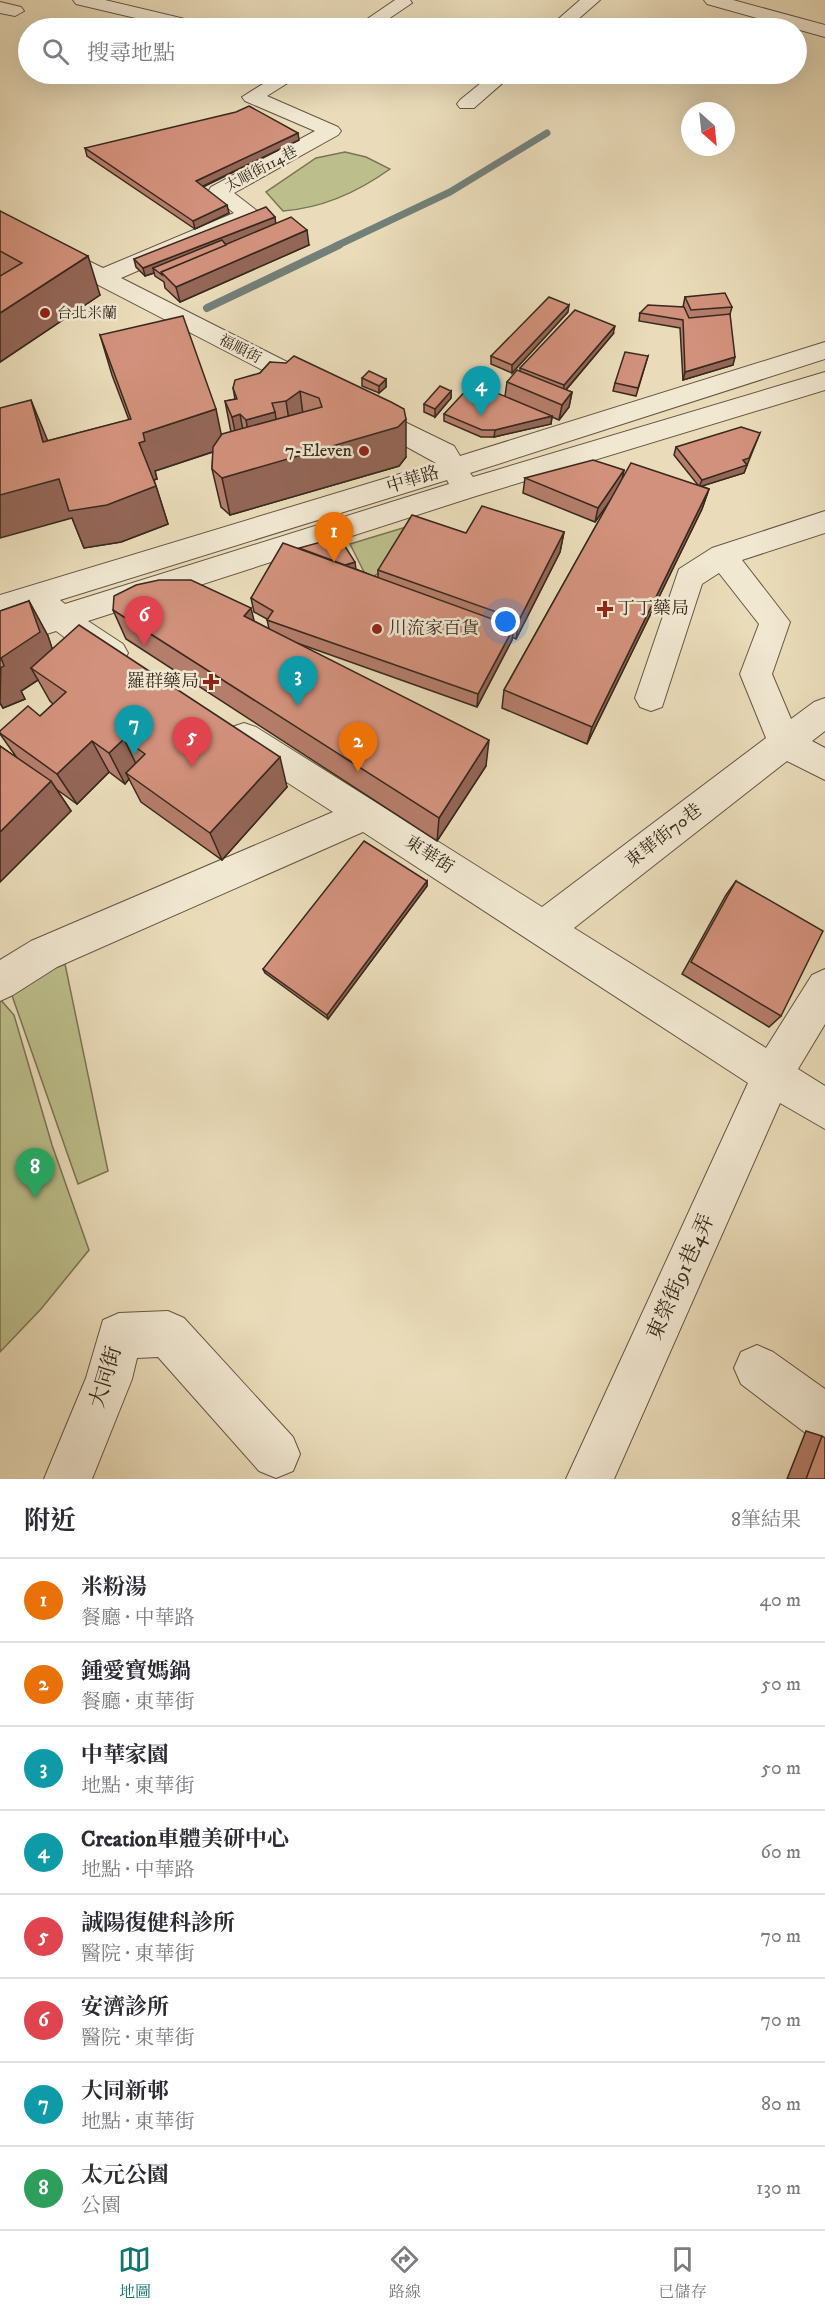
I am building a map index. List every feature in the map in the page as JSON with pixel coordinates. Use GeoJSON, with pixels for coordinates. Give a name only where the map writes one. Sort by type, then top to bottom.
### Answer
{"type":"FeatureCollection","features":[{"type":"Feature","properties":{"kind":"street"},"geometry":{"type":"LineString","coordinates":[[82,0],[157,18]]}},
{"type":"Feature","properties":{"kind":"street"},"geometry":{"type":"LineString","coordinates":[[569,18],[591,0]]}},
{"type":"Feature","properties":{"kind":"street"},"geometry":{"type":"LineString","coordinates":[[713,0],[778,18]]}},
{"type":"Feature","properties":{"kind":"street"},"geometry":{"type":"LineString","coordinates":[[379,18],[403,3]]}},
{"type":"Feature","properties":{"kind":"street"},"geometry":{"type":"LineString","coordinates":[[807,26],[825,31]]}},
{"type":"Feature","properties":{"kind":"street","name":"太順街114巷"},"geometry":{"type":"LineString","coordinates":[[103,277],[250,214],[219,192],[331,131],[252,97],[275,84]]}},
{"type":"Feature","properties":{"kind":"street"},"geometry":{"type":"LineString","coordinates":[[467,104],[491,84]]}},
{"type":"Feature","properties":{"kind":"street","name":"福順街"},"geometry":{"type":"LineString","coordinates":[[0,225],[444,453],[459,478]]}},
{"type":"Feature","properties":{"kind":"street","name":"中華路"},"geometry":{"type":"LineString","coordinates":[[0,637],[47,607],[459,478],[825,350]]}},
{"type":"Feature","properties":{"kind":"street","name":"中華路"},"geometry":{"type":"LineString","coordinates":[[459,478],[825,381]]}},
{"type":"Feature","properties":{"kind":"street"},"geometry":{"type":"LineString","coordinates":[[651,698],[689,577],[722,556],[825,522]]}},
{"type":"Feature","properties":{"kind":"street"},"geometry":{"type":"LineString","coordinates":[[722,556],[775,622],[756,674],[785,743],[825,765]]}},
{"type":"Feature","properties":{"kind":"street","name":"中華路"},"geometry":{"type":"LineString","coordinates":[[0,607],[47,607]]}},
{"type":"Feature","properties":{"kind":"street"},"geometry":{"type":"LineString","coordinates":[[47,607],[136,668]]}},
{"type":"Feature","properties":{"kind":"street","name":"東華街70巷"},"geometry":{"type":"LineString","coordinates":[[542,928],[825,712]]}},
{"type":"Feature","properties":{"kind":"street","name":"東華街"},"geometry":{"type":"LineString","coordinates":[[216,719],[825,1109]]}},
{"type":"Feature","properties":{"kind":"street"},"geometry":{"type":"LineString","coordinates":[[0,982],[44,954],[365,814]]}},
{"type":"Feature","properties":{"kind":"street","name":"東榮街91巷4弄"},"geometry":{"type":"LineString","coordinates":[[590,1479],[772,1075],[825,988]]}},
{"type":"Feature","properties":{"kind":"street","name":"大同街"},"geometry":{"type":"LineString","coordinates":[[69,1479],[109,1379],[119,1336],[168,1334],[276,1454]]}},
{"type":"Feature","properties":{"kind":"street"},"geometry":{"type":"LineString","coordinates":[[757,1368],[825,1418]]}},
{"type":"Feature","properties":{"kind":"green space"},"geometry":{"type":"Polygon","coordinates":[[[345,152],[366,157],[390,169],[340,198],[298,209],[283,211],[266,192],[316,158],[345,152]]]}},
{"type":"Feature","properties":{"kind":"green space"},"geometry":{"type":"Polygon","coordinates":[[[406,527],[379,573],[368,580],[350,544],[406,527]]]}},
{"type":"Feature","properties":{"kind":"green space"},"geometry":{"type":"Polygon","coordinates":[[[65,964],[108,1171],[78,1184],[9,987],[65,964]]]}},
{"type":"Feature","properties":{"kind":"green space"},"geometry":{"type":"Polygon","coordinates":[[[0,999],[14,1015],[52,1145],[89,1250],[41,1309],[0,1352],[0,999]]]}},
{"type":"Feature","properties":{"kind":"building"},"geometry":{"type":"Polygon","coordinates":[[[249,106],[298,133],[196,181],[227,205],[193,221],[85,148],[236,112],[249,106]]]}},
{"type":"Feature","properties":{"kind":"building"},"geometry":{"type":"Polygon","coordinates":[[[266,207],[275,217],[143,268],[134,259],[266,207]]]}},
{"type":"Feature","properties":{"kind":"building"},"geometry":{"type":"Polygon","coordinates":[[[0,211],[88,256],[0,313],[0,276],[22,263],[0,251],[0,211]]]}},
{"type":"Feature","properties":{"kind":"building"},"geometry":{"type":"Polygon","coordinates":[[[291,217],[307,230],[176,287],[161,272],[291,217]]]}},
{"type":"Feature","properties":{"kind":"building"},"geometry":{"type":"Polygon","coordinates":[[[222,240],[226,245],[161,272],[162,275],[153,268],[222,240]]]}},
{"type":"Feature","properties":{"kind":"building"},"geometry":{"type":"Polygon","coordinates":[[[725,293],[732,307],[691,310],[685,297],[725,293]]]}},
{"type":"Feature","properties":{"kind":"building"},"geometry":{"type":"Polygon","coordinates":[[[549,297],[569,305],[512,365],[491,356],[549,297]]]}},
{"type":"Feature","properties":{"kind":"building"},"geometry":{"type":"Polygon","coordinates":[[[648,305],[684,307],[689,318],[730,314],[735,357],[685,372],[683,320],[640,313],[648,305]]]}},
{"type":"Feature","properties":{"kind":"building"},"geometry":{"type":"Polygon","coordinates":[[[575,310],[615,326],[564,385],[520,368],[575,310]]]}},
{"type":"Feature","properties":{"kind":"building"},"geometry":{"type":"Polygon","coordinates":[[[183,316],[216,409],[143,433],[145,441],[139,443],[156,486],[107,505],[69,511],[59,479],[0,495],[0,408],[31,400],[43,442],[131,419],[100,335],[183,316]]]}},
{"type":"Feature","properties":{"kind":"building"},"geometry":{"type":"Polygon","coordinates":[[[625,352],[648,356],[638,388],[615,383],[625,352]]]}},
{"type":"Feature","properties":{"kind":"building"},"geometry":{"type":"Polygon","coordinates":[[[294,356],[404,409],[406,419],[398,427],[222,478],[212,469],[213,447],[222,434],[322,407],[319,398],[300,391],[286,401],[272,403],[275,412],[246,420],[240,414],[232,417],[225,401],[237,399],[233,388],[235,380],[260,373],[270,362],[286,363],[294,356]]]}},
{"type":"Feature","properties":{"kind":"building"},"geometry":{"type":"Polygon","coordinates":[[[517,370],[572,392],[562,405],[507,382],[517,370]]]}},
{"type":"Feature","properties":{"kind":"building"},"geometry":{"type":"Polygon","coordinates":[[[369,371],[386,379],[379,386],[362,378],[369,371]]]}},
{"type":"Feature","properties":{"kind":"building"},"geometry":{"type":"Polygon","coordinates":[[[473,383],[552,416],[495,430],[482,430],[444,414],[473,383]]]}},
{"type":"Feature","properties":{"kind":"building"},"geometry":{"type":"Polygon","coordinates":[[[440,386],[451,391],[435,409],[424,404],[440,386]]]}},
{"type":"Feature","properties":{"kind":"building"},"geometry":{"type":"Polygon","coordinates":[[[741,427],[760,433],[749,458],[743,460],[747,465],[702,480],[676,447],[741,427]]]}},
{"type":"Feature","properties":{"kind":"building"},"geometry":{"type":"Polygon","coordinates":[[[593,460],[624,470],[598,508],[525,478],[593,460]]]}},
{"type":"Feature","properties":{"kind":"building","name":"丁丁藥局"},"geometry":{"type":"Polygon","coordinates":[[[631,463],[709,489],[592,727],[504,690],[631,463]]]}},
{"type":"Feature","properties":{"kind":"building"},"geometry":{"type":"Polygon","coordinates":[[[482,506],[564,532],[519,620],[378,570],[412,515],[466,533],[482,506]]]}},
{"type":"Feature","properties":{"kind":"building"},"geometry":{"type":"Polygon","coordinates":[[[339,537],[355,562],[345,565],[299,548],[339,537]]]}},
{"type":"Feature","properties":{"kind":"building","name":"川流家百貨"},"geometry":{"type":"Polygon","coordinates":[[[283,543],[514,627],[478,694],[267,620],[273,611],[251,598],[283,543]]]}},
{"type":"Feature","properties":{"kind":"building"},"geometry":{"type":"Polygon","coordinates":[[[159,580],[191,580],[251,608],[244,616],[489,740],[439,818],[113,610],[114,596],[136,585],[159,580]]]}},
{"type":"Feature","properties":{"kind":"building"},"geometry":{"type":"Polygon","coordinates":[[[29,601],[40,632],[1,658],[4,666],[0,668],[0,611],[29,601]]]}},
{"type":"Feature","properties":{"kind":"building"},"geometry":{"type":"Polygon","coordinates":[[[79,625],[280,757],[210,833],[126,773],[145,754],[124,739],[109,753],[92,741],[57,774],[0,733],[28,706],[40,716],[66,692],[31,668],[79,625]]]}},
{"type":"Feature","properties":{"kind":"building"},"geometry":{"type":"Polygon","coordinates":[[[0,746],[51,781],[0,832],[0,746]]]}},
{"type":"Feature","properties":{"kind":"building"},"geometry":{"type":"Polygon","coordinates":[[[364,841],[427,881],[327,1015],[263,969],[364,841]]]}},
{"type":"Feature","properties":{"kind":"building"},"geometry":{"type":"Polygon","coordinates":[[[736,881],[823,931],[781,1016],[691,962],[736,881]]]}},
{"type":"Feature","properties":{"kind":"building"},"geometry":{"type":"Polygon","coordinates":[[[822,1436],[825,1438],[825,1479],[806,1479],[822,1436]]]}},
{"type":"Feature","properties":{"kind":"waterway"},"geometry":{"type":"LineString","coordinates":[[336,246],[450,192],[547,133]]}},
{"type":"Feature","properties":{"kind":"waterway"},"geometry":{"type":"LineString","coordinates":[[207,308],[339,245]]}},
{"type":"Feature","properties":{"kind":"place","name":"台北米蘭"},"geometry":{"type":"Point","coordinates":[45,313]}},
{"type":"Feature","properties":{"kind":"place","name":"Creation車體美研中心"},"geometry":{"type":"Point","coordinates":[481,416]}},
{"type":"Feature","properties":{"kind":"place","name":"7-Eleven"},"geometry":{"type":"Point","coordinates":[364,451]}},
{"type":"Feature","properties":{"kind":"place","name":"米粉湯"},"geometry":{"type":"Point","coordinates":[334,562]}},
{"type":"Feature","properties":{"kind":"place","name":"丁丁藥局"},"geometry":{"type":"Point","coordinates":[605,609]}},
{"type":"Feature","properties":{"kind":"place","name":"川流家百貨"},"geometry":{"type":"Point","coordinates":[377,629]}},
{"type":"Feature","properties":{"kind":"place","name":"安濟診所"},"geometry":{"type":"Point","coordinates":[144,646]}},
{"type":"Feature","properties":{"kind":"place","name":"羅群藥局"},"geometry":{"type":"Point","coordinates":[211,682]}},
{"type":"Feature","properties":{"kind":"place","name":"中華家園"},"geometry":{"type":"Point","coordinates":[298,706]}},
{"type":"Feature","properties":{"kind":"place","name":"大同新邨"},"geometry":{"type":"Point","coordinates":[134,755]}},
{"type":"Feature","properties":{"kind":"place","name":"誠陽復健科診所"},"geometry":{"type":"Point","coordinates":[192,767]}},
{"type":"Feature","properties":{"kind":"place","name":"鍾愛寶媽鍋"},"geometry":{"type":"Point","coordinates":[358,772]}},
{"type":"Feature","properties":{"kind":"place","name":"太元公園"},"geometry":{"type":"Point","coordinates":[35,1198]}}]}
